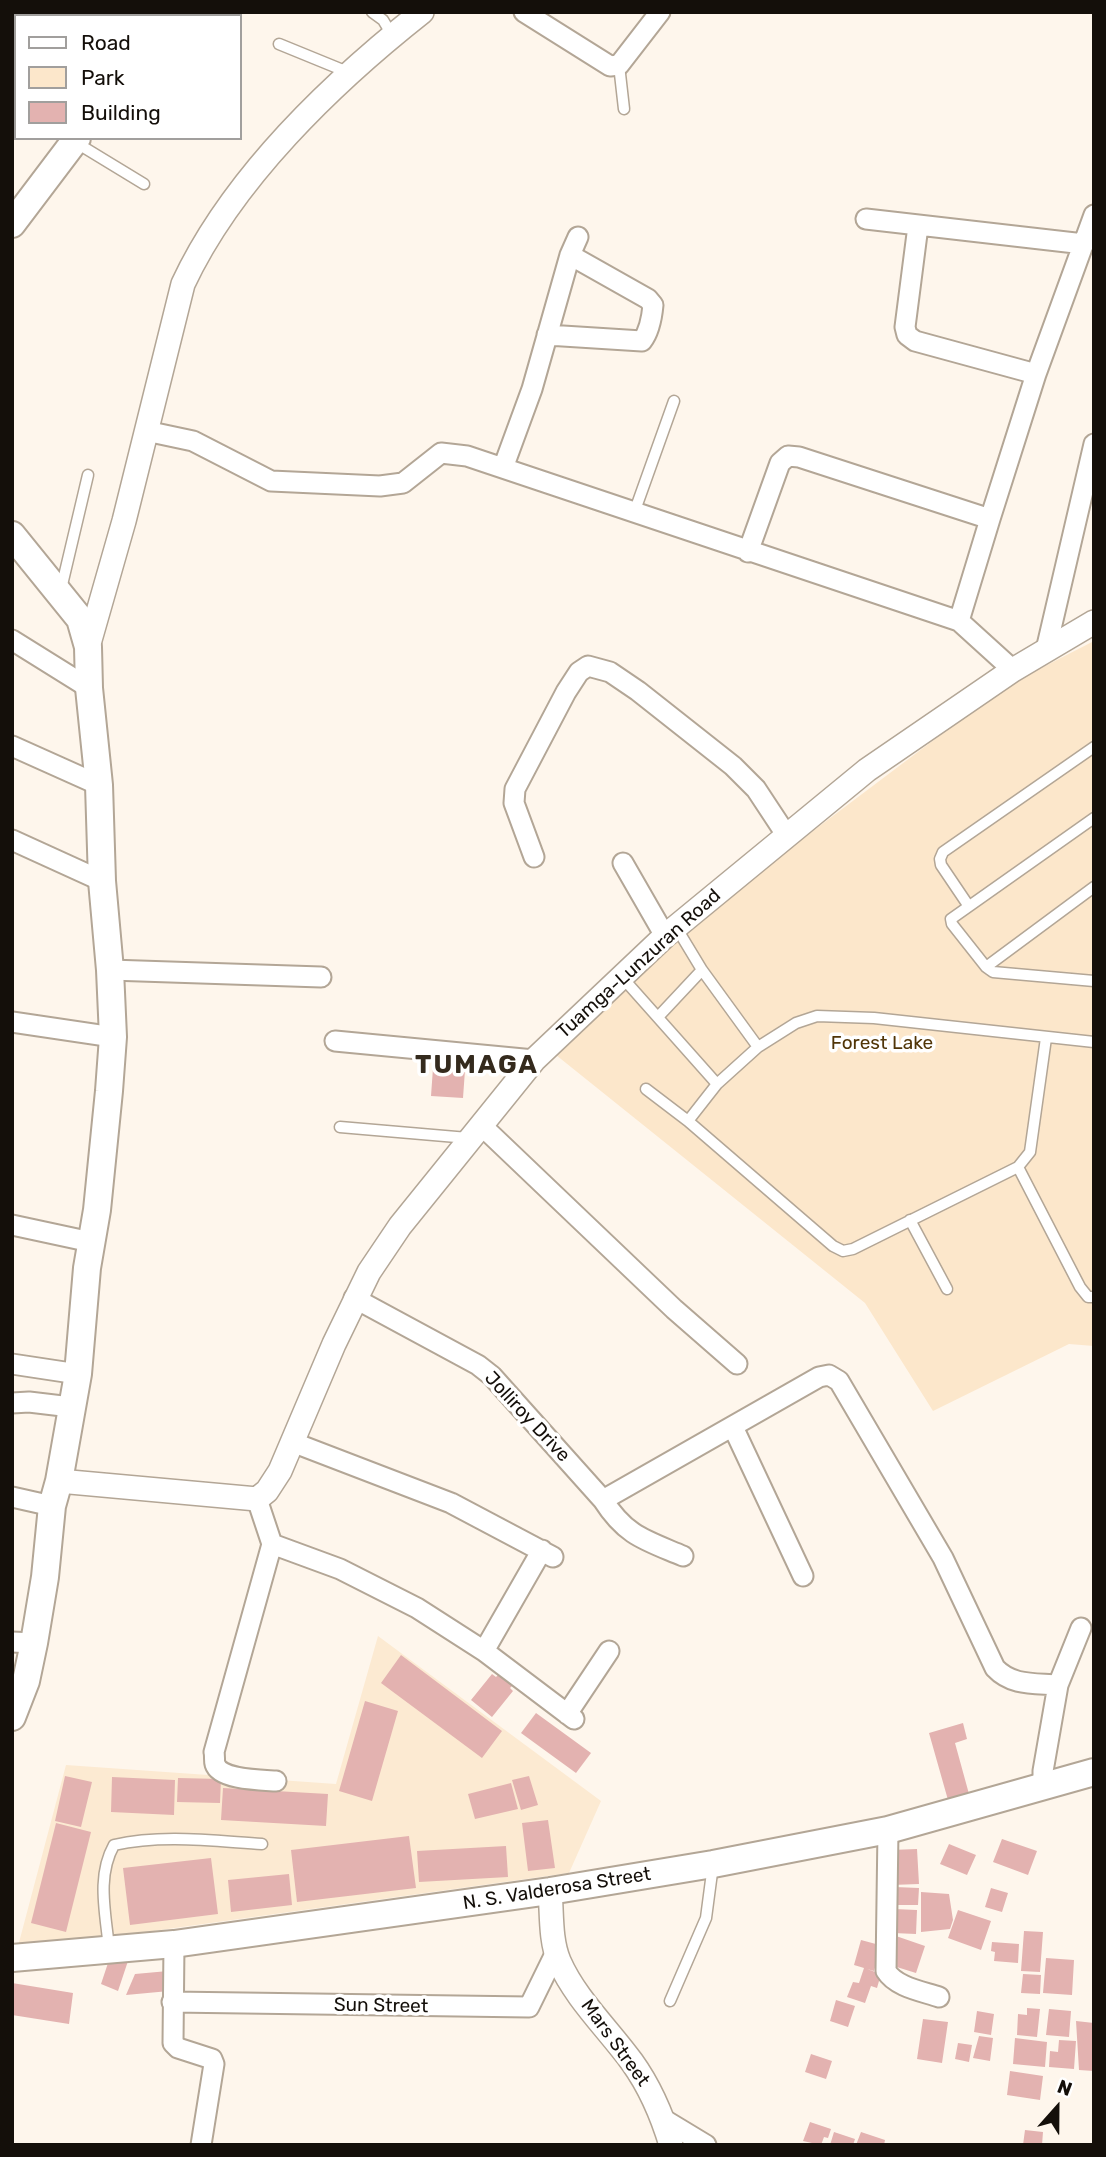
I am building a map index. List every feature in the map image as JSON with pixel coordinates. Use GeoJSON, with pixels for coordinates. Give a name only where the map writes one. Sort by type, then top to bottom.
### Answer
{"type":"FeatureCollection","features":[{"type":"Feature","properties":{"kind":"main road"},"geometry":{"type":"LineString","coordinates":[[12,224],[76,140]]}},
{"type":"Feature","properties":{"kind":"main road"},"geometry":{"type":"LineString","coordinates":[[12,536],[80,619],[88,647],[89,688],[99,785],[102,881],[113,1037],[78,1374],[55,1494],[45,1577],[23,1642],[26,1681],[12,1717]]}},
{"type":"Feature","properties":{"kind":"main road","name":"N. S. Valderosa Street"},"geometry":{"type":"LineString","coordinates":[[12,1958],[174,1944],[550,1891],[713,1864],[888,1830],[1094,1772]]}},
{"type":"Feature","properties":{"kind":"street"},"geometry":{"type":"LineString","coordinates":[[88,647],[124,522],[183,284],[197,255],[271,152],[351,73],[422,12]]}},
{"type":"Feature","properties":{"kind":"street"},"geometry":{"type":"LineString","coordinates":[[524,12],[604,64],[619,65],[660,12]]}},
{"type":"Feature","properties":{"kind":"street"},"geometry":{"type":"LineString","coordinates":[[959,621],[1036,374],[1094,215]]}},
{"type":"Feature","properties":{"kind":"street"},"geometry":{"type":"LineString","coordinates":[[866,219],[1084,244]]}},
{"type":"Feature","properties":{"kind":"street"},"geometry":{"type":"LineString","coordinates":[[918,226],[905,327],[907,335],[915,341],[1036,374]]}},
{"type":"Feature","properties":{"kind":"street"},"geometry":{"type":"LineString","coordinates":[[503,468],[532,389],[570,255],[578,237]]}},
{"type":"Feature","properties":{"kind":"street"},"geometry":{"type":"LineString","coordinates":[[547,335],[642,341],[646,336],[653,311],[653,305],[648,299],[570,255]]}},
{"type":"Feature","properties":{"kind":"street"},"geometry":{"type":"LineString","coordinates":[[146,430],[193,441],[271,481],[380,486],[403,482],[440,453],[467,456],[959,621],[1013,670]]}},
{"type":"Feature","properties":{"kind":"street"},"geometry":{"type":"LineString","coordinates":[[1046,650],[1094,444]]}},
{"type":"Feature","properties":{"kind":"street"},"geometry":{"type":"LineString","coordinates":[[748,552],[780,463],[788,456],[799,457],[990,519]]}},
{"type":"Feature","properties":{"kind":"street","name":"Tuamga-Lunzuran Road"},"geometry":{"type":"LineString","coordinates":[[257,1499],[267,1491],[280,1471],[354,1298],[400,1226],[534,1060],[670,931],[867,770],[1013,670],[1094,622]]}},
{"type":"Feature","properties":{"kind":"street"},"geometry":{"type":"LineString","coordinates":[[12,640],[89,688]]}},
{"type":"Feature","properties":{"kind":"street"},"geometry":{"type":"LineString","coordinates":[[534,857],[514,803],[515,789],[566,692],[579,672],[588,666],[610,672],[638,691],[733,766],[756,789],[787,836]]}},
{"type":"Feature","properties":{"kind":"street"},"geometry":{"type":"LineString","coordinates":[[12,746],[99,785]]}},
{"type":"Feature","properties":{"kind":"street"},"geometry":{"type":"LineString","coordinates":[[12,840],[102,881]]}},
{"type":"Feature","properties":{"kind":"street"},"geometry":{"type":"LineString","coordinates":[[623,863],[670,931]]}},
{"type":"Feature","properties":{"kind":"street"},"geometry":{"type":"LineString","coordinates":[[110,970],[321,977]]}},
{"type":"Feature","properties":{"kind":"street"},"geometry":{"type":"LineString","coordinates":[[12,1022],[113,1037]]}},
{"type":"Feature","properties":{"kind":"street"},"geometry":{"type":"LineString","coordinates":[[335,1041],[534,1060]]}},
{"type":"Feature","properties":{"kind":"street"},"geometry":{"type":"LineString","coordinates":[[475,1131],[737,1364]]}},
{"type":"Feature","properties":{"kind":"street"},"geometry":{"type":"LineString","coordinates":[[12,1225],[91,1242]]}},
{"type":"Feature","properties":{"kind":"street","name":"Jolliroy Drive"},"geometry":{"type":"LineString","coordinates":[[354,1298],[478,1365],[492,1376],[603,1500],[617,1521],[632,1532],[682,1556]]}},
{"type":"Feature","properties":{"kind":"street"},"geometry":{"type":"LineString","coordinates":[[12,1364],[78,1374]]}},
{"type":"Feature","properties":{"kind":"street"},"geometry":{"type":"LineString","coordinates":[[603,1500],[819,1377],[828,1375],[839,1381],[943,1559],[995,1668],[1004,1678],[1014,1681],[1058,1685]]}},
{"type":"Feature","properties":{"kind":"street"},"geometry":{"type":"LineString","coordinates":[[12,1403],[29,1402],[71,1407]]}},
{"type":"Feature","properties":{"kind":"street"},"geometry":{"type":"LineString","coordinates":[[733,1427],[803,1576]]}},
{"type":"Feature","properties":{"kind":"street"},"geometry":{"type":"LineString","coordinates":[[292,1441],[451,1503],[547,1554],[484,1651]]}},
{"type":"Feature","properties":{"kind":"street"},"geometry":{"type":"LineString","coordinates":[[12,1497],[55,1494],[257,1499],[272,1544],[214,1752],[215,1764],[220,1772],[236,1777],[276,1781]]}},
{"type":"Feature","properties":{"kind":"street"},"geometry":{"type":"LineString","coordinates":[[272,1544],[340,1569],[417,1608],[484,1651],[571,1717],[608,1651]]}},
{"type":"Feature","properties":{"kind":"street"},"geometry":{"type":"LineString","coordinates":[[1043,1785],[1058,1685],[1081,1628]]}},
{"type":"Feature","properties":{"kind":"street"},"geometry":{"type":"LineString","coordinates":[[888,1830],[886,1970],[891,1979],[939,1997]]}},
{"type":"Feature","properties":{"kind":"street"},"geometry":{"type":"LineString","coordinates":[[550,1891],[555,1948]]}},
{"type":"Feature","properties":{"kind":"street"},"geometry":{"type":"LineString","coordinates":[[174,1944],[173,2043],[178,2048],[212,2059],[214,2064],[201,2145]]}},
{"type":"Feature","properties":{"kind":"street","name":"Sun Street"},"geometry":{"type":"LineString","coordinates":[[172,2002],[529,2007],[555,1948]]}},
{"type":"Feature","properties":{"kind":"street","name":"Mars Street"},"geometry":{"type":"LineString","coordinates":[[555,1948],[571,1983],[647,2086],[663,2119],[671,2145]]}},
{"type":"Feature","properties":{"kind":"street"},"geometry":{"type":"LineString","coordinates":[[663,2119],[706,2145]]}},
{"type":"Feature","properties":{"kind":"lane"},"geometry":{"type":"LineString","coordinates":[[372,12],[383,20],[392,36]]}},
{"type":"Feature","properties":{"kind":"lane"},"geometry":{"type":"LineString","coordinates":[[279,44],[351,73]]}},
{"type":"Feature","properties":{"kind":"lane"},"geometry":{"type":"LineString","coordinates":[[619,65],[624,109]]}},
{"type":"Feature","properties":{"kind":"lane"},"geometry":{"type":"LineString","coordinates":[[76,140],[144,184]]}},
{"type":"Feature","properties":{"kind":"lane"},"geometry":{"type":"LineString","coordinates":[[634,513],[674,401]]}},
{"type":"Feature","properties":{"kind":"lane"},"geometry":{"type":"LineString","coordinates":[[60,593],[88,475]]}},
{"type":"Feature","properties":{"kind":"lane"},"geometry":{"type":"LineString","coordinates":[[968,905],[941,865],[943,852],[1094,747]]}},
{"type":"Feature","properties":{"kind":"lane"},"geometry":{"type":"LineString","coordinates":[[1094,818],[953,916],[952,924],[986,967],[1001,974],[1094,981]]}},
{"type":"Feature","properties":{"kind":"lane"},"geometry":{"type":"LineString","coordinates":[[986,967],[1094,887]]}},
{"type":"Feature","properties":{"kind":"lane"},"geometry":{"type":"LineString","coordinates":[[670,931],[758,1047]]}},
{"type":"Feature","properties":{"kind":"lane"},"geometry":{"type":"LineString","coordinates":[[658,1017],[702,970]]}},
{"type":"Feature","properties":{"kind":"lane"},"geometry":{"type":"LineString","coordinates":[[620,976],[717,1084]]}},
{"type":"Feature","properties":{"kind":"lane"},"geometry":{"type":"LineString","coordinates":[[688,1121],[717,1084],[758,1047],[796,1023],[817,1016],[874,1018],[1094,1042]]}},
{"type":"Feature","properties":{"kind":"lane"},"geometry":{"type":"LineString","coordinates":[[646,1089],[688,1121],[833,1246],[843,1251],[853,1249],[1018,1167],[1030,1152],[1046,1038]]}},
{"type":"Feature","properties":{"kind":"lane"},"geometry":{"type":"LineString","coordinates":[[340,1127],[475,1131]]}},
{"type":"Feature","properties":{"kind":"lane"},"geometry":{"type":"LineString","coordinates":[[1018,1167],[1080,1287],[1088,1297],[1094,1297]]}},
{"type":"Feature","properties":{"kind":"lane"},"geometry":{"type":"LineString","coordinates":[[910,1220],[947,1289]]}},
{"type":"Feature","properties":{"kind":"lane"},"geometry":{"type":"LineString","coordinates":[[109,1950],[103,1884],[106,1859],[114,1845],[133,1841],[197,1840],[262,1844]]}},
{"type":"Feature","properties":{"kind":"lane"},"geometry":{"type":"LineString","coordinates":[[670,2001],[706,1918],[713,1864]]}},
{"type":"Feature","properties":{"kind":"shaded area"},"geometry":{"type":"Polygon","coordinates":[[[378,1636],[601,1801],[569,1873],[17,1950],[66,1765],[336,1784],[378,1636]]]}},
{"type":"Feature","properties":{"kind":"green space","name":"Forest Lake"},"geometry":{"type":"Polygon","coordinates":[[[1094,641],[1094,1346],[1069,1344],[933,1411],[865,1303],[551,1051],[683,929],[1004,687],[1094,641]]]}},
{"type":"Feature","properties":{"kind":"building"},"geometry":{"type":"Polygon","coordinates":[[[434,1054],[466,1056],[463,1098],[431,1096],[434,1054]]]}},
{"type":"Feature","properties":{"kind":"building"},"geometry":{"type":"Polygon","coordinates":[[[401,1655],[502,1731],[482,1758],[381,1683],[401,1655]]]}},
{"type":"Feature","properties":{"kind":"building"},"geometry":{"type":"Polygon","coordinates":[[[500,1673],[514,1684],[510,1688],[513,1691],[492,1717],[471,1700],[492,1674],[496,1677],[500,1673]]]}},
{"type":"Feature","properties":{"kind":"building"},"geometry":{"type":"Polygon","coordinates":[[[365,1701],[398,1711],[372,1801],[339,1791],[365,1701]]]}},
{"type":"Feature","properties":{"kind":"building"},"geometry":{"type":"Polygon","coordinates":[[[536,1713],[591,1753],[576,1773],[521,1733],[536,1713]]]}},
{"type":"Feature","properties":{"kind":"building"},"geometry":{"type":"Polygon","coordinates":[[[963,1723],[967,1739],[955,1743],[969,1794],[948,1800],[929,1733],[963,1723]]]}},
{"type":"Feature","properties":{"kind":"building"},"geometry":{"type":"Polygon","coordinates":[[[65,1776],[92,1782],[81,1827],[55,1821],[65,1776]]]}},
{"type":"Feature","properties":{"kind":"building"},"geometry":{"type":"Polygon","coordinates":[[[529,1776],[538,1805],[521,1810],[512,1780],[529,1776]]]}},
{"type":"Feature","properties":{"kind":"building"},"geometry":{"type":"Polygon","coordinates":[[[112,1777],[175,1780],[174,1815],[111,1812],[112,1777]]]}},
{"type":"Feature","properties":{"kind":"building"},"geometry":{"type":"Polygon","coordinates":[[[178,1778],[221,1779],[220,1803],[177,1802],[178,1778]]]}},
{"type":"Feature","properties":{"kind":"building"},"geometry":{"type":"Polygon","coordinates":[[[511,1783],[518,1809],[475,1819],[468,1794],[511,1783]]]}},
{"type":"Feature","properties":{"kind":"building"},"geometry":{"type":"Polygon","coordinates":[[[223,1788],[328,1794],[326,1826],[221,1820],[223,1788]]]}},
{"type":"Feature","properties":{"kind":"building"},"geometry":{"type":"Polygon","coordinates":[[[548,1820],[555,1868],[528,1871],[522,1823],[548,1820]]]}},
{"type":"Feature","properties":{"kind":"building"},"geometry":{"type":"Polygon","coordinates":[[[56,1823],[91,1832],[66,1932],[31,1923],[56,1823]]]}},
{"type":"Feature","properties":{"kind":"building"},"geometry":{"type":"Polygon","coordinates":[[[409,1836],[416,1888],[297,1902],[291,1850],[409,1836]]]}},
{"type":"Feature","properties":{"kind":"building"},"geometry":{"type":"Polygon","coordinates":[[[1002,1839],[1037,1851],[1028,1875],[993,1862],[1002,1839]]]}},
{"type":"Feature","properties":{"kind":"building"},"geometry":{"type":"Polygon","coordinates":[[[949,1844],[976,1855],[967,1875],[940,1864],[949,1844]]]}},
{"type":"Feature","properties":{"kind":"building"},"geometry":{"type":"Polygon","coordinates":[[[506,1846],[508,1877],[419,1882],[417,1851],[506,1846]]]}},
{"type":"Feature","properties":{"kind":"building"},"geometry":{"type":"Polygon","coordinates":[[[917,1849],[919,1884],[892,1885],[891,1850],[917,1849]]]}},
{"type":"Feature","properties":{"kind":"building"},"geometry":{"type":"Polygon","coordinates":[[[211,1858],[218,1914],[130,1925],[123,1868],[211,1858]]]}},
{"type":"Feature","properties":{"kind":"building"},"geometry":{"type":"Polygon","coordinates":[[[289,1874],[292,1905],[231,1912],[228,1880],[289,1874]]]}},
{"type":"Feature","properties":{"kind":"building"},"geometry":{"type":"Polygon","coordinates":[[[895,1887],[919,1888],[918,1905],[894,1905],[895,1887]]]}},
{"type":"Feature","properties":{"kind":"building"},"geometry":{"type":"Polygon","coordinates":[[[991,1888],[1008,1893],[1002,1912],[985,1907],[991,1888]]]}},
{"type":"Feature","properties":{"kind":"building"},"geometry":{"type":"Polygon","coordinates":[[[921,1892],[949,1894],[953,1920],[950,1929],[921,1932],[921,1892]]]}},
{"type":"Feature","properties":{"kind":"building"},"geometry":{"type":"Polygon","coordinates":[[[894,1909],[917,1910],[916,1934],[893,1933],[894,1909]]]}},
{"type":"Feature","properties":{"kind":"building"},"geometry":{"type":"Polygon","coordinates":[[[958,1910],[991,1921],[981,1950],[948,1938],[958,1910]]]}},
{"type":"Feature","properties":{"kind":"building"},"geometry":{"type":"Polygon","coordinates":[[[1024,1931],[1043,1932],[1040,1972],[1021,1971],[1024,1931]]]}},
{"type":"Feature","properties":{"kind":"building"},"geometry":{"type":"Polygon","coordinates":[[[896,1936],[925,1946],[916,1973],[887,1964],[896,1936]]]}},
{"type":"Feature","properties":{"kind":"building"},"geometry":{"type":"Polygon","coordinates":[[[861,1940],[887,1947],[881,1966],[876,1964],[874,1971],[867,1969],[881,1974],[877,1988],[871,1986],[865,2003],[847,1997],[853,1982],[859,1983],[864,1968],[854,1965],[861,1940]]]}},
{"type":"Feature","properties":{"kind":"building"},"geometry":{"type":"Polygon","coordinates":[[[992,1942],[1019,1944],[1018,1963],[994,1961],[992,1942]]]}},
{"type":"Feature","properties":{"kind":"building"},"geometry":{"type":"Polygon","coordinates":[[[1046,1958],[1074,1960],[1072,1995],[1043,1993],[1046,1958]]]}},
{"type":"Feature","properties":{"kind":"building"},"geometry":{"type":"Polygon","coordinates":[[[128,1961],[118,1991],[101,1984],[108,1963],[128,1961]]]}},
{"type":"Feature","properties":{"kind":"building"},"geometry":{"type":"Polygon","coordinates":[[[168,1971],[169,1991],[126,1995],[135,1974],[168,1971]]]}},
{"type":"Feature","properties":{"kind":"building"},"geometry":{"type":"Polygon","coordinates":[[[1023,1974],[1041,1975],[1040,1994],[1021,1993],[1023,1974]]]}},
{"type":"Feature","properties":{"kind":"building"},"geometry":{"type":"Polygon","coordinates":[[[12,1983],[73,1993],[69,2024],[12,2015],[12,1983]]]}},
{"type":"Feature","properties":{"kind":"building"},"geometry":{"type":"Polygon","coordinates":[[[836,2000],[855,2006],[848,2027],[830,2021],[836,2000]]]}},
{"type":"Feature","properties":{"kind":"building"},"geometry":{"type":"Polygon","coordinates":[[[1027,2008],[1040,2009],[1037,2037],[1017,2035],[1018,2014],[1027,2015],[1027,2008]]]}},
{"type":"Feature","properties":{"kind":"building"},"geometry":{"type":"Polygon","coordinates":[[[1049,2009],[1071,2011],[1069,2037],[1046,2035],[1049,2009]]]}},
{"type":"Feature","properties":{"kind":"building"},"geometry":{"type":"Polygon","coordinates":[[[977,2011],[994,2014],[991,2035],[974,2032],[977,2011]]]}},
{"type":"Feature","properties":{"kind":"building"},"geometry":{"type":"Polygon","coordinates":[[[923,2019],[948,2022],[942,2063],[917,2059],[923,2019]]]}},
{"type":"Feature","properties":{"kind":"building"},"geometry":{"type":"Polygon","coordinates":[[[1076,2021],[1094,2023],[1094,2071],[1079,2070],[1076,2021]]]}},
{"type":"Feature","properties":{"kind":"building"},"geometry":{"type":"Polygon","coordinates":[[[979,2036],[993,2038],[990,2061],[973,2058],[979,2036]]]}},
{"type":"Feature","properties":{"kind":"building"},"geometry":{"type":"Polygon","coordinates":[[[1015,2038],[1047,2042],[1045,2067],[1013,2064],[1015,2038]]]}},
{"type":"Feature","properties":{"kind":"building"},"geometry":{"type":"Polygon","coordinates":[[[1059,2040],[1076,2041],[1074,2069],[1049,2067],[1050,2051],[1058,2052],[1059,2040]]]}},
{"type":"Feature","properties":{"kind":"building"},"geometry":{"type":"Polygon","coordinates":[[[958,2043],[972,2045],[969,2062],[955,2059],[958,2043]]]}},
{"type":"Feature","properties":{"kind":"building"},"geometry":{"type":"Polygon","coordinates":[[[811,2054],[832,2061],[826,2079],[805,2072],[811,2054]]]}},
{"type":"Feature","properties":{"kind":"building"},"geometry":{"type":"Polygon","coordinates":[[[1010,2071],[1043,2076],[1040,2100],[1007,2095],[1010,2071]]]}},
{"type":"Feature","properties":{"kind":"building"},"geometry":{"type":"Polygon","coordinates":[[[810,2122],[831,2129],[828,2138],[824,2137],[821,2145],[803,2141],[810,2122]]]}},
{"type":"Feature","properties":{"kind":"building"},"geometry":{"type":"Polygon","coordinates":[[[1025,2130],[1043,2132],[1042,2145],[1023,2145],[1025,2130]]]}},
{"type":"Feature","properties":{"kind":"building"},"geometry":{"type":"Polygon","coordinates":[[[834,2132],[855,2139],[853,2145],[830,2145],[834,2132]]]}},
{"type":"Feature","properties":{"kind":"building"},"geometry":{"type":"Polygon","coordinates":[[[861,2132],[885,2140],[884,2145],[856,2145],[861,2132]]]}},
{"type":"Feature","properties":{"kind":"district","name":"TUMAGA"},"geometry":{"type":"Point","coordinates":[477,1065]}}]}
